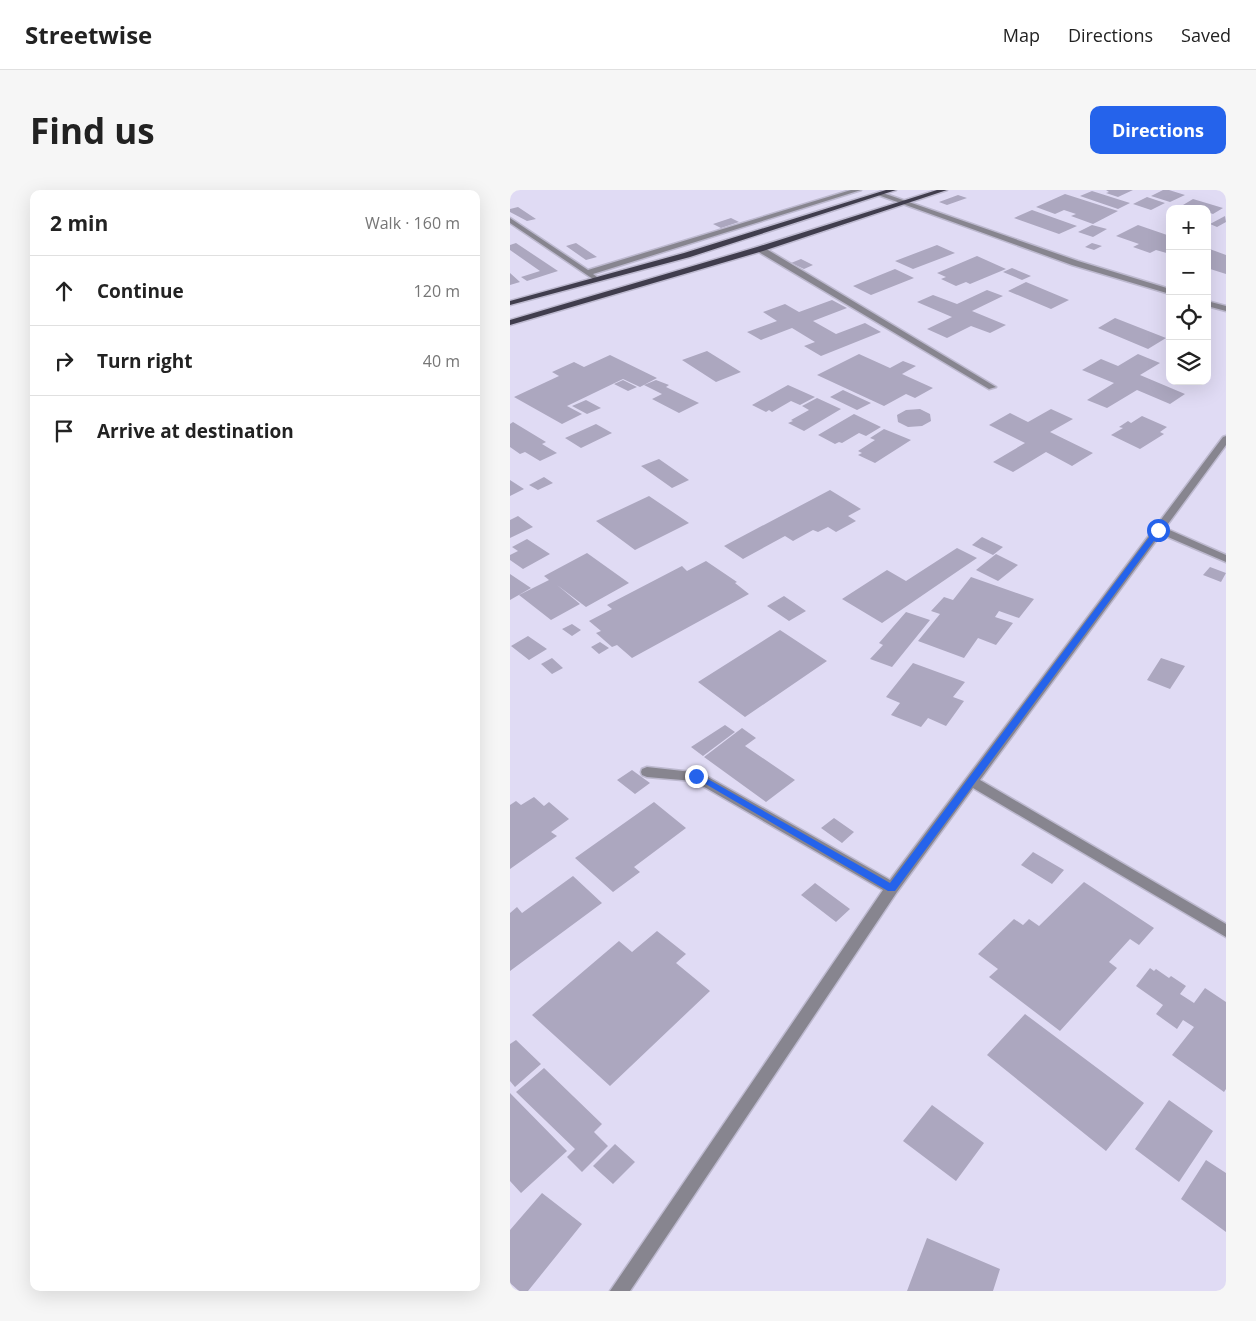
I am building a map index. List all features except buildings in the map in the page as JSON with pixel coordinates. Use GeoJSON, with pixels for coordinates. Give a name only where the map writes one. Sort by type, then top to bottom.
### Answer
{"type":"FeatureCollection","features":[{"type":"Feature","properties":{"kind":"main road"},"geometry":{"type":"LineString","coordinates":[[510,303],[687,255],[893,190]]}},
{"type":"Feature","properties":{"kind":"main road"},"geometry":{"type":"LineString","coordinates":[[510,323],[760,249],[944,190]]}},
{"type":"Feature","properties":{"kind":"street"},"geometry":{"type":"LineString","coordinates":[[588,273],[858,190]]}},
{"type":"Feature","properties":{"kind":"street"},"geometry":{"type":"LineString","coordinates":[[880,194],[1075,263],[1166,291]]}},
{"type":"Feature","properties":{"kind":"street"},"geometry":{"type":"LineString","coordinates":[[510,220],[598,279]]}},
{"type":"Feature","properties":{"kind":"street"},"geometry":{"type":"LineString","coordinates":[[760,249],[992,387]]}},
{"type":"Feature","properties":{"kind":"street"},"geometry":{"type":"LineString","coordinates":[[1211,305],[1226,309]]}},
{"type":"Feature","properties":{"kind":"street"},"geometry":{"type":"LineString","coordinates":[[619,1291],[892,888],[1226,439]]}},
{"type":"Feature","properties":{"kind":"street"},"geometry":{"type":"LineString","coordinates":[[1158,530],[1226,559]]}},
{"type":"Feature","properties":{"kind":"street"},"geometry":{"type":"LineString","coordinates":[[647,772],[696,776],[892,888]]}},
{"type":"Feature","properties":{"kind":"street"},"geometry":{"type":"LineString","coordinates":[[971,781],[1226,931]]}},
{"type":"Feature","properties":{"kind":"route"},"geometry":{"type":"LineString","coordinates":[[696,776],[892,888],[1158,530]]}}]}
